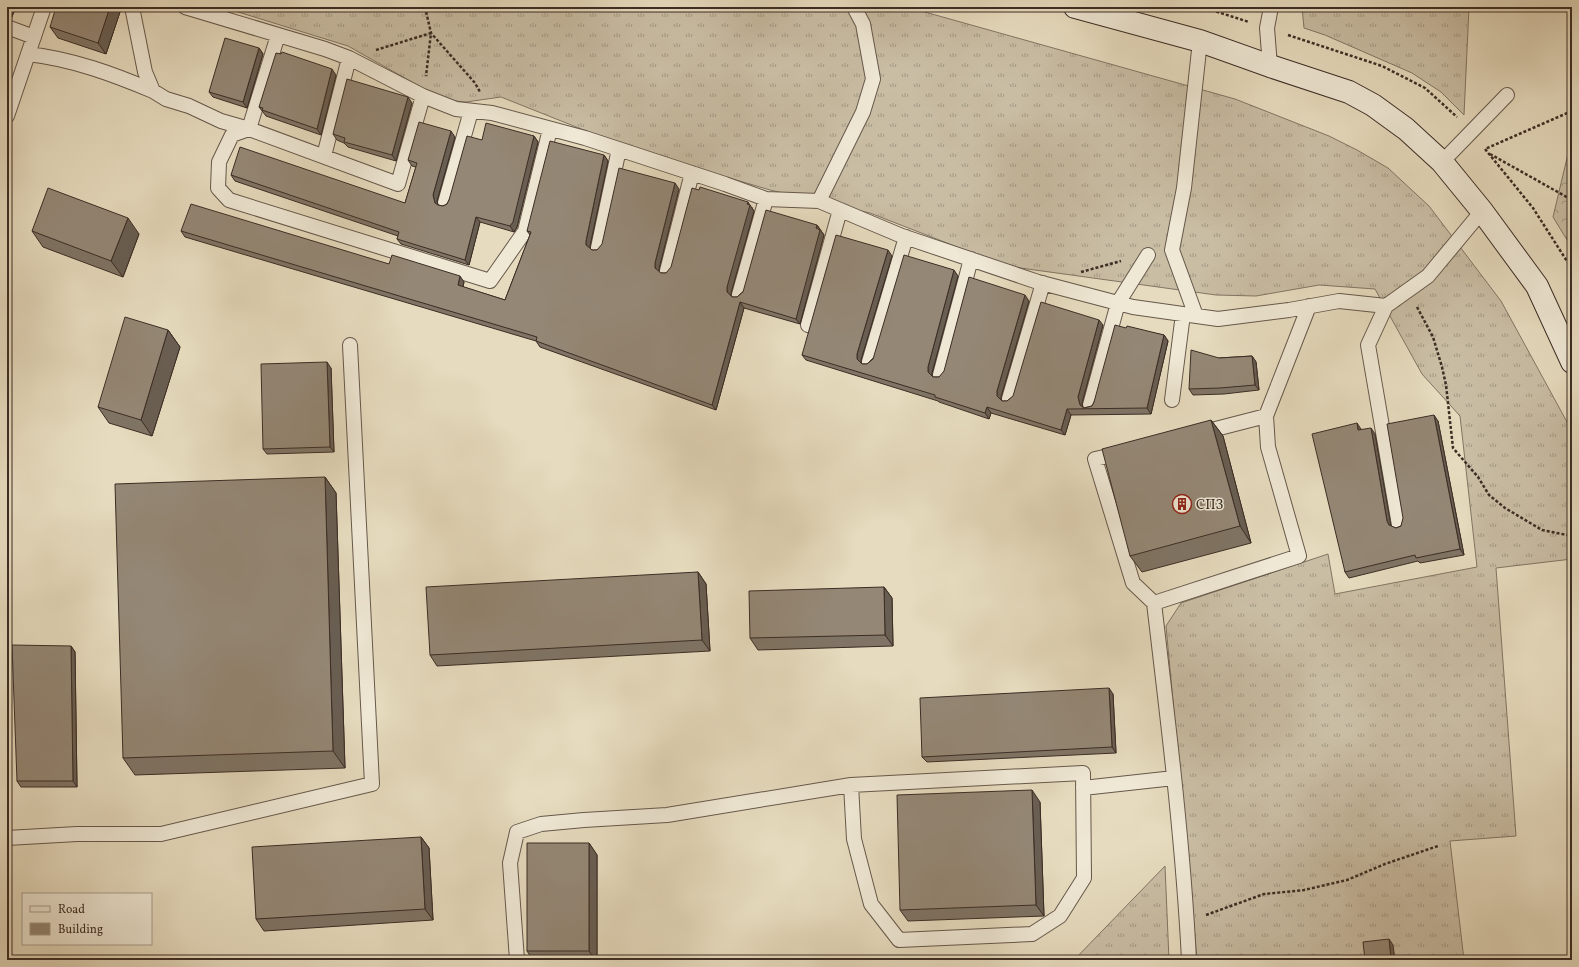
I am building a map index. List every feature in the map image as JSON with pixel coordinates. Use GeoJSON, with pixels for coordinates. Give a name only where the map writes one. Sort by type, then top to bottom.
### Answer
{"type":"FeatureCollection","features":[{"type":"Feature","properties":{"kind":"street"},"geometry":{"type":"LineString","coordinates":[[1075,7],[1200,41],[1349,92],[1373,106],[1406,129],[1442,162],[1482,211],[1537,286],[1572,362]]}},
{"type":"Feature","properties":{"kind":"lane"},"geometry":{"type":"LineString","coordinates":[[7,116],[44,7]]}},
{"type":"Feature","properties":{"kind":"lane"},"geometry":{"type":"LineString","coordinates":[[132,7],[145,72],[153,92]]}},
{"type":"Feature","properties":{"kind":"lane"},"geometry":{"type":"LineString","coordinates":[[185,7],[325,49],[349,58],[423,96],[456,109],[492,113],[619,149],[766,199],[819,201],[906,237],[971,259],[1043,283],[1134,307],[1218,319],[1339,301],[1386,306]]}},
{"type":"Feature","properties":{"kind":"lane"},"geometry":{"type":"LineString","coordinates":[[819,201],[864,112],[873,79],[863,24],[854,7]]}},
{"type":"Feature","properties":{"kind":"lane"},"geometry":{"type":"LineString","coordinates":[[1270,66],[1267,28],[1271,7]]}},
{"type":"Feature","properties":{"kind":"lane"},"geometry":{"type":"LineString","coordinates":[[7,27],[34,37]]}},
{"type":"Feature","properties":{"kind":"lane"},"geometry":{"type":"LineString","coordinates":[[278,35],[249,128],[232,136],[219,162],[218,188],[229,200],[490,281],[525,231],[550,129]]}},
{"type":"Feature","properties":{"kind":"lane"},"geometry":{"type":"LineString","coordinates":[[1172,400],[1190,315],[1172,250],[1184,188],[1200,41]]}},
{"type":"Feature","properties":{"kind":"lane"},"geometry":{"type":"LineString","coordinates":[[28,54],[47,56],[119,76],[166,99],[189,106],[221,121],[249,128],[398,184],[423,96]]}},
{"type":"Feature","properties":{"kind":"lane"},"geometry":{"type":"LineString","coordinates":[[324,156],[349,58]]}},
{"type":"Feature","properties":{"kind":"lane"},"geometry":{"type":"LineString","coordinates":[[1442,162],[1507,95]]}},
{"type":"Feature","properties":{"kind":"lane"},"geometry":{"type":"LineString","coordinates":[[445,204],[471,111]]}},
{"type":"Feature","properties":{"kind":"lane"},"geometry":{"type":"LineString","coordinates":[[598,248],[619,149]]}},
{"type":"Feature","properties":{"kind":"lane"},"geometry":{"type":"LineString","coordinates":[[667,271],[692,173]]}},
{"type":"Feature","properties":{"kind":"lane"},"geometry":{"type":"LineString","coordinates":[[739,295],[766,199]]}},
{"type":"Feature","properties":{"kind":"lane"},"geometry":{"type":"LineString","coordinates":[[808,325],[840,210]]}},
{"type":"Feature","properties":{"kind":"lane"},"geometry":{"type":"LineString","coordinates":[[1399,525],[1368,344],[1386,306],[1428,276],[1482,211]]}},
{"type":"Feature","properties":{"kind":"lane"},"geometry":{"type":"LineString","coordinates":[[869,362],[906,237]]}},
{"type":"Feature","properties":{"kind":"lane"},"geometry":{"type":"LineString","coordinates":[[1090,405],[1118,303],[1148,255]]}},
{"type":"Feature","properties":{"kind":"lane"},"geometry":{"type":"LineString","coordinates":[[940,375],[971,259]]}},
{"type":"Feature","properties":{"kind":"lane"},"geometry":{"type":"LineString","coordinates":[[1009,399],[1043,283]]}},
{"type":"Feature","properties":{"kind":"lane"},"geometry":{"type":"LineString","coordinates":[[1154,602],[1299,556],[1268,447],[1266,416],[1309,306]]}},
{"type":"Feature","properties":{"kind":"lane"},"geometry":{"type":"LineString","coordinates":[[7,838],[77,834],[161,834],[372,784],[350,345]]}},
{"type":"Feature","properties":{"kind":"lane"},"geometry":{"type":"LineString","coordinates":[[1189,436],[1266,416]]}},
{"type":"Feature","properties":{"kind":"lane"},"geometry":{"type":"LineString","coordinates":[[1136,450],[1095,459],[1133,583],[1154,602],[1174,778],[1189,960]]}},
{"type":"Feature","properties":{"kind":"lane"},"geometry":{"type":"LineString","coordinates":[[517,960],[510,863],[517,832],[541,824],[667,815],[851,786],[1083,773],[1084,878],[1060,916],[1032,934],[899,940],[871,904],[854,839],[851,786]]}},
{"type":"Feature","properties":{"kind":"lane"},"geometry":{"type":"LineString","coordinates":[[1083,788],[1174,778]]}},
{"type":"Feature","properties":{"kind":"path"},"geometry":{"type":"LineString","coordinates":[[423,96],[431,33],[425,7]]}},
{"type":"Feature","properties":{"kind":"path"},"geometry":{"type":"LineString","coordinates":[[1202,7],[1382,66],[1425,88],[1456,115],[1485,148],[1533,208],[1572,269]]}},
{"type":"Feature","properties":{"kind":"path"},"geometry":{"type":"LineString","coordinates":[[349,58],[431,33]]}},
{"type":"Feature","properties":{"kind":"path"},"geometry":{"type":"LineString","coordinates":[[431,33],[475,83],[492,113]]}},
{"type":"Feature","properties":{"kind":"path"},"geometry":{"type":"LineString","coordinates":[[1485,148],[1572,111]]}},
{"type":"Feature","properties":{"kind":"path"},"geometry":{"type":"LineString","coordinates":[[1488,153],[1572,200]]}},
{"type":"Feature","properties":{"kind":"path"},"geometry":{"type":"LineString","coordinates":[[1079,273],[1115,262],[1148,255]]}},
{"type":"Feature","properties":{"kind":"path"},"geometry":{"type":"LineString","coordinates":[[1408,291],[1433,337],[1442,367],[1446,385],[1453,448],[1478,476],[1489,495],[1505,508],[1542,530],[1572,536]]}},
{"type":"Feature","properties":{"kind":"path"},"geometry":{"type":"LineString","coordinates":[[1187,922],[1264,894],[1304,890],[1347,880],[1385,864],[1438,846]]}},
{"type":"Feature","properties":{"kind":"green space"},"geometry":{"type":"Polygon","coordinates":[[[222,7],[907,7],[1235,99],[1329,136],[1388,168],[1429,206],[1501,301],[1567,422],[1572,438],[1572,559],[1496,568],[1516,836],[1450,841],[1464,960],[1197,960],[1166,626],[1181,603],[1328,554],[1335,594],[1477,567],[1460,416],[1422,374],[1375,289],[1319,285],[1256,296],[1216,295],[1006,266],[870,213],[770,190],[634,150],[501,97],[466,102],[444,100],[348,46],[222,7]]]}},
{"type":"Feature","properties":{"kind":"green space"},"geometry":{"type":"Polygon","coordinates":[[[1302,7],[1469,7],[1464,115],[1441,92],[1412,73],[1325,35],[1304,28],[1302,7]]]}},
{"type":"Feature","properties":{"kind":"green space"},"geometry":{"type":"Polygon","coordinates":[[[1572,137],[1572,248],[1553,217],[1572,137]]]}},
{"type":"Feature","properties":{"kind":"green space"},"geometry":{"type":"Polygon","coordinates":[[[1165,866],[1169,960],[1074,960],[1165,866]]]}},
{"type":"Feature","properties":{"kind":"building"},"geometry":{"type":"Polygon","coordinates":[[[7,7],[10,7],[7,14],[7,7]]]}},
{"type":"Feature","properties":{"kind":"building"},"geometry":{"type":"Polygon","coordinates":[[[56,7],[110,7],[98,43],[50,27],[56,7]]]}},
{"type":"Feature","properties":{"kind":"building"},"geometry":{"type":"Polygon","coordinates":[[[225,38],[259,48],[243,102],[209,92],[225,38]]]}},
{"type":"Feature","properties":{"kind":"building"},"geometry":{"type":"Polygon","coordinates":[[[282,52],[332,69],[317,129],[262,110],[263,108],[259,107],[276,53],[281,54],[282,52]]]}},
{"type":"Feature","properties":{"kind":"building"},"geometry":{"type":"Polygon","coordinates":[[[347,79],[408,97],[392,155],[344,142],[345,138],[333,134],[347,79]]]}},
{"type":"Feature","properties":{"kind":"building"},"geometry":{"type":"Polygon","coordinates":[[[419,122],[451,131],[433,195],[435,203],[443,206],[447,204],[449,200],[467,136],[482,140],[486,123],[534,136],[513,222],[510,226],[476,217],[465,260],[397,239],[399,232],[231,175],[240,147],[405,203],[417,163],[408,160],[419,122]]]}},
{"type":"Feature","properties":{"kind":"building"},"geometry":{"type":"Polygon","coordinates":[[[550,141],[604,155],[586,241],[586,245],[592,250],[597,250],[602,244],[619,168],[675,183],[655,263],[655,268],[661,273],[666,273],[671,267],[692,188],[699,190],[700,187],[748,202],[747,204],[750,205],[727,287],[727,292],[732,297],[737,297],[743,292],[766,210],[817,225],[816,228],[820,230],[796,319],[740,302],[712,405],[536,341],[537,337],[181,231],[191,204],[389,264],[392,255],[460,276],[458,285],[505,300],[531,232],[527,231],[550,141]]]}},
{"type":"Feature","properties":{"kind":"building"},"geometry":{"type":"Polygon","coordinates":[[[48,188],[128,218],[111,261],[32,231],[48,188]]]}},
{"type":"Feature","properties":{"kind":"building"},"geometry":{"type":"Polygon","coordinates":[[[836,235],[888,250],[857,354],[857,359],[862,364],[867,364],[873,359],[904,255],[954,270],[928,367],[928,372],[933,377],[939,377],[944,371],[969,277],[1025,295],[997,391],[997,396],[1002,401],[1007,401],[1013,396],[1041,302],[1099,320],[1078,397],[1080,405],[1084,408],[1092,406],[1094,402],[1115,325],[1126,328],[1127,326],[1164,335],[1147,408],[1067,409],[1061,430],[987,407],[985,413],[935,397],[935,395],[802,355],[836,235]]]}},
{"type":"Feature","properties":{"kind":"building"},"geometry":{"type":"Polygon","coordinates":[[[125,317],[168,330],[141,420],[98,407],[125,317]]]}},
{"type":"Feature","properties":{"kind":"building"},"geometry":{"type":"Polygon","coordinates":[[[1191,350],[1219,358],[1252,356],[1255,385],[1189,389],[1191,350]]]}},
{"type":"Feature","properties":{"kind":"building"},"geometry":{"type":"Polygon","coordinates":[[[327,362],[330,447],[263,449],[261,364],[327,362]]]}},
{"type":"Feature","properties":{"kind":"building"},"geometry":{"type":"Polygon","coordinates":[[[1434,415],[1460,549],[1416,558],[1415,555],[1345,572],[1312,434],[1357,423],[1358,430],[1371,428],[1387,521],[1389,525],[1396,528],[1401,526],[1403,518],[1387,424],[1434,415]]]}},
{"type":"Feature","properties":{"kind":"building","name":"СПЗ"},"geometry":{"type":"Polygon","coordinates":[[[1211,420],[1240,526],[1130,556],[1102,449],[1211,420]]]}},
{"type":"Feature","properties":{"kind":"building"},"geometry":{"type":"Polygon","coordinates":[[[325,477],[333,751],[123,758],[115,484],[325,477]]]}},
{"type":"Feature","properties":{"kind":"building"},"geometry":{"type":"Polygon","coordinates":[[[698,572],[702,640],[430,655],[426,587],[698,572]]]}},
{"type":"Feature","properties":{"kind":"building"},"geometry":{"type":"Polygon","coordinates":[[[884,587],[885,635],[750,638],[749,591],[884,587]]]}},
{"type":"Feature","properties":{"kind":"building"},"geometry":{"type":"Polygon","coordinates":[[[12,645],[71,646],[73,781],[17,781],[12,645]]]}},
{"type":"Feature","properties":{"kind":"building"},"geometry":{"type":"Polygon","coordinates":[[[1109,688],[1112,747],[922,757],[920,698],[1109,688]]]}},
{"type":"Feature","properties":{"kind":"building"},"geometry":{"type":"Polygon","coordinates":[[[1032,790],[1036,905],[900,910],[897,795],[1032,790]]]}},
{"type":"Feature","properties":{"kind":"building"},"geometry":{"type":"Polygon","coordinates":[[[421,837],[425,909],[256,919],[252,847],[421,837]]]}},
{"type":"Feature","properties":{"kind":"building"},"geometry":{"type":"Polygon","coordinates":[[[527,843],[589,843],[589,951],[527,951],[527,843]]]}},
{"type":"Feature","properties":{"kind":"building"},"geometry":{"type":"Polygon","coordinates":[[[1389,939],[1391,959],[1365,960],[1363,942],[1389,939]]]}},
{"type":"Feature","properties":{"kind":"place","name":"СПЗ"},"geometry":{"type":"Point","coordinates":[1182,504]}}]}
